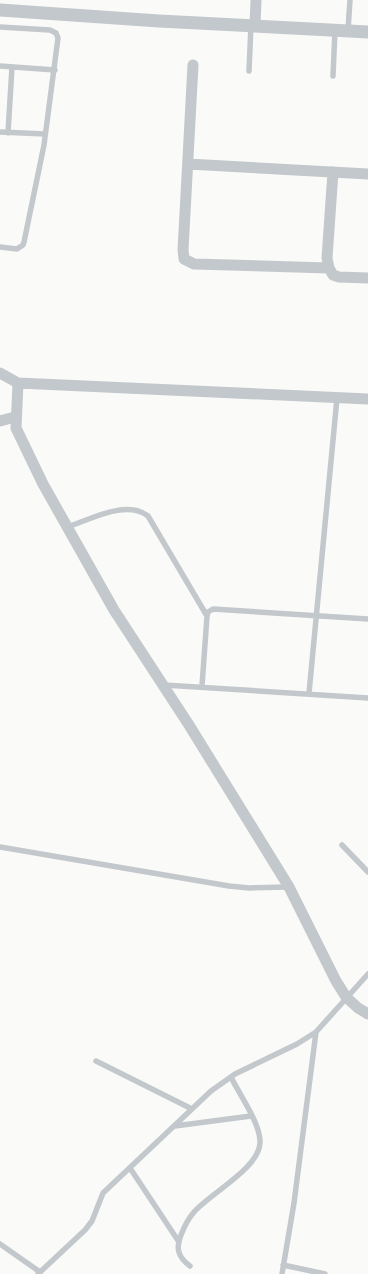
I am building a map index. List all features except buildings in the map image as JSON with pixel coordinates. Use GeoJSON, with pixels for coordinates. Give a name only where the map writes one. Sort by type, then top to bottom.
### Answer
{"type":"FeatureCollection","features":[{"type":"Feature","properties":{"kind":"street"},"geometry":{"type":"LineString","coordinates":[[253,25],[256,0]]}},
{"type":"Feature","properties":{"kind":"street"},"geometry":{"type":"LineString","coordinates":[[0,10],[159,21],[368,32]]}},
{"type":"Feature","properties":{"kind":"street"},"geometry":{"type":"LineString","coordinates":[[193,65],[182,254],[186,261],[194,264],[329,268]]}},
{"type":"Feature","properties":{"kind":"street"},"geometry":{"type":"LineString","coordinates":[[188,164],[368,174]]}},
{"type":"Feature","properties":{"kind":"street"},"geometry":{"type":"LineString","coordinates":[[333,172],[327,258],[329,268],[332,275],[339,277],[368,278]]}},
{"type":"Feature","properties":{"kind":"street"},"geometry":{"type":"LineString","coordinates":[[0,373],[18,383],[368,399]]}},
{"type":"Feature","properties":{"kind":"street"},"geometry":{"type":"LineString","coordinates":[[18,383],[15,418],[18,436],[67,527],[114,610],[163,685],[289,887],[336,981],[346,997],[358,1008],[368,1014]]}},
{"type":"Feature","properties":{"kind":"street"},"geometry":{"type":"LineString","coordinates":[[0,421],[15,418]]}},
{"type":"Feature","properties":{"kind":"lane"},"geometry":{"type":"LineString","coordinates":[[333,76],[341,30],[350,0]]}},
{"type":"Feature","properties":{"kind":"lane"},"geometry":{"type":"LineString","coordinates":[[249,71],[253,25]]}},
{"type":"Feature","properties":{"kind":"lane"},"geometry":{"type":"LineString","coordinates":[[0,27],[50,30],[56,33],[58,38],[55,70],[45,134],[23,245],[17,249],[0,247]]}},
{"type":"Feature","properties":{"kind":"lane"},"geometry":{"type":"LineString","coordinates":[[0,66],[55,70]]}},
{"type":"Feature","properties":{"kind":"lane"},"geometry":{"type":"LineString","coordinates":[[8,133],[12,67]]}},
{"type":"Feature","properties":{"kind":"lane"},"geometry":{"type":"LineString","coordinates":[[0,132],[45,134]]}},
{"type":"Feature","properties":{"kind":"lane"},"geometry":{"type":"LineString","coordinates":[[309,693],[337,398]]}},
{"type":"Feature","properties":{"kind":"lane"},"geometry":{"type":"LineString","coordinates":[[67,527],[127,508],[148,516],[207,616]]}},
{"type":"Feature","properties":{"kind":"lane"},"geometry":{"type":"LineString","coordinates":[[202,686],[207,616],[209,611],[215,609],[368,619]]}},
{"type":"Feature","properties":{"kind":"lane"},"geometry":{"type":"LineString","coordinates":[[163,685],[202,686],[368,698]]}},
{"type":"Feature","properties":{"kind":"lane"},"geometry":{"type":"LineString","coordinates":[[342,845],[368,872]]}},
{"type":"Feature","properties":{"kind":"lane"},"geometry":{"type":"LineString","coordinates":[[0,847],[229,886],[249,888],[289,887]]}},
{"type":"Feature","properties":{"kind":"lane"},"geometry":{"type":"LineString","coordinates":[[0,1244],[39,1273],[85,1230],[92,1221],[103,1193],[192,1109],[230,1076],[297,1044],[316,1032],[332,1016],[346,997],[368,974]]}},
{"type":"Feature","properties":{"kind":"lane"},"geometry":{"type":"LineString","coordinates":[[282,1274],[294,1203],[316,1032]]}},
{"type":"Feature","properties":{"kind":"lane"},"geometry":{"type":"LineString","coordinates":[[96,1061],[192,1109]]}},
{"type":"Feature","properties":{"kind":"lane"},"geometry":{"type":"LineString","coordinates":[[190,1266],[180,1257],[179,1242],[184,1227],[195,1210],[246,1167],[256,1155],[260,1142],[259,1134],[251,1116],[230,1076]]}},
{"type":"Feature","properties":{"kind":"lane"},"geometry":{"type":"LineString","coordinates":[[175,1126],[251,1116]]}},
{"type":"Feature","properties":{"kind":"lane"},"geometry":{"type":"LineString","coordinates":[[130,1168],[179,1242]]}},
{"type":"Feature","properties":{"kind":"lane"},"geometry":{"type":"LineString","coordinates":[[284,1265],[326,1274]]}}]}
